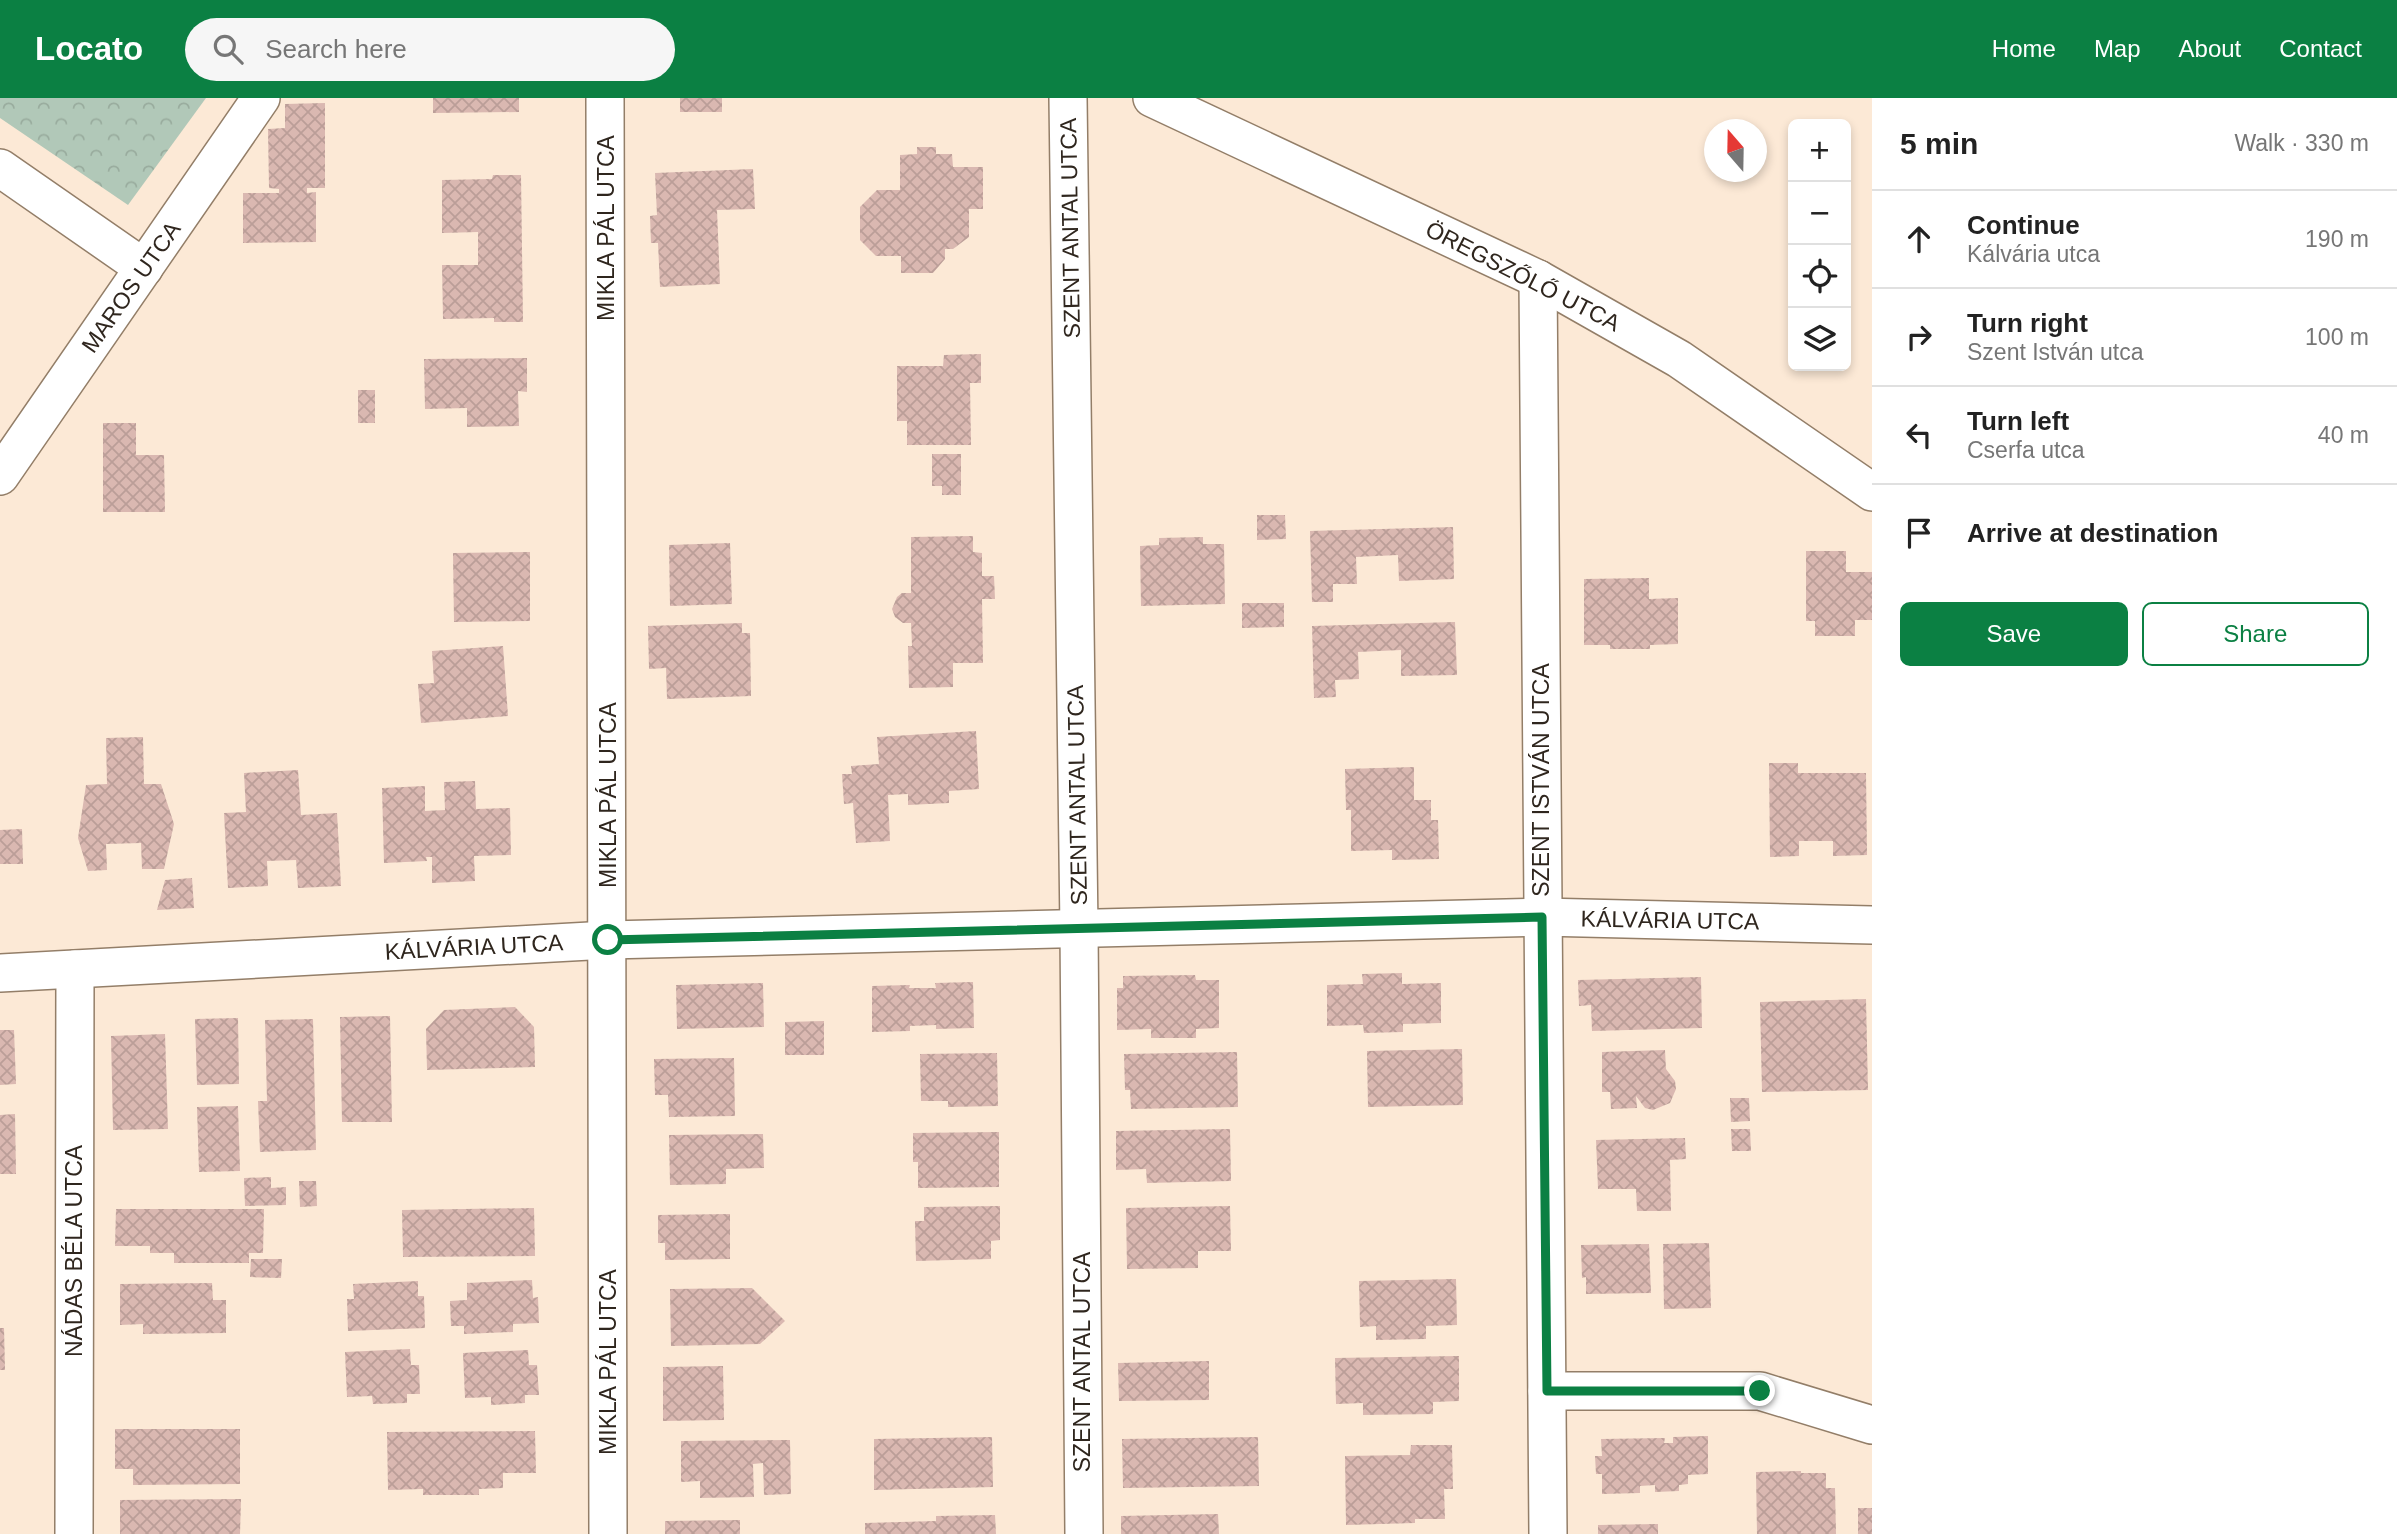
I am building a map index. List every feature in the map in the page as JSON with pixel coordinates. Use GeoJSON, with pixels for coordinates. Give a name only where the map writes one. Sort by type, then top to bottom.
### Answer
{"type":"FeatureCollection","features":[{"type":"Feature","properties":{"kind":"street","name":"MAROS UTCA"},"geometry":{"type":"LineString","coordinates":[[0,477],[261,98]]}},
{"type":"Feature","properties":{"kind":"street","name":"MIKLA PÁL UTCA"},"geometry":{"type":"LineString","coordinates":[[605,98],[608,1534]]}},
{"type":"Feature","properties":{"kind":"street","name":"SZENT ANTAL UTCA"},"geometry":{"type":"LineString","coordinates":[[1068,98],[1084,1534]]}},
{"type":"Feature","properties":{"kind":"street","name":"ÖREGSZŐLŐ UTCA"},"geometry":{"type":"LineString","coordinates":[[1152,98],[1538,279],[1679,359],[1872,492]]}},
{"type":"Feature","properties":{"kind":"street"},"geometry":{"type":"LineString","coordinates":[[0,168],[144,268]]}},
{"type":"Feature","properties":{"kind":"street","name":"SZENT ISTVÁN UTCA"},"geometry":{"type":"LineString","coordinates":[[1538,279],[1548,1534]]}},
{"type":"Feature","properties":{"kind":"street","name":"KÁLVÁRIA UTCA"},"geometry":{"type":"LineString","coordinates":[[0,973],[608,940],[1542,917],[1872,925]]}},
{"type":"Feature","properties":{"kind":"street","name":"NÁDAS BÉLA UTCA"},"geometry":{"type":"LineString","coordinates":[[74,1534],[75,969]]}},
{"type":"Feature","properties":{"kind":"street"},"geometry":{"type":"LineString","coordinates":[[1547,1391],[1760,1391],[1872,1425]]}},
{"type":"Feature","properties":{"kind":"green space"},"geometry":{"type":"Polygon","coordinates":[[[0,98],[206,98],[128,205],[0,118],[0,98]]]}},
{"type":"Feature","properties":{"kind":"building"},"geometry":{"type":"Polygon","coordinates":[[[433,98],[519,98],[519,112],[433,113],[433,98]]]}},
{"type":"Feature","properties":{"kind":"building"},"geometry":{"type":"Polygon","coordinates":[[[680,98],[722,98],[722,112],[680,112],[680,98]]]}},
{"type":"Feature","properties":{"kind":"building"},"geometry":{"type":"Polygon","coordinates":[[[325,103],[325,188],[307,188],[307,193],[316,192],[316,242],[243,243],[243,193],[279,193],[279,189],[269,188],[268,129],[285,128],[285,104],[325,103]]]}},
{"type":"Feature","properties":{"kind":"building"},"geometry":{"type":"Polygon","coordinates":[[[917,147],[936,147],[936,154],[952,154],[953,167],[983,167],[983,209],[969,209],[969,237],[953,249],[945,249],[945,259],[933,273],[901,273],[901,256],[876,256],[860,240],[860,207],[877,190],[900,190],[900,155],[917,154],[917,147]]]}},
{"type":"Feature","properties":{"kind":"building"},"geometry":{"type":"Polygon","coordinates":[[[753,169],[755,209],[717,210],[720,284],[660,287],[658,243],[651,243],[650,216],[657,215],[655,173],[753,169]]]}},
{"type":"Feature","properties":{"kind":"building"},"geometry":{"type":"Polygon","coordinates":[[[493,175],[521,175],[523,322],[494,322],[494,318],[443,319],[442,265],[478,265],[478,232],[442,233],[442,180],[492,179],[493,175]]]}},
{"type":"Feature","properties":{"kind":"building"},"geometry":{"type":"Polygon","coordinates":[[[981,354],[981,383],[970,383],[971,445],[907,445],[907,421],[897,421],[897,366],[943,366],[944,355],[981,354]]]}},
{"type":"Feature","properties":{"kind":"building"},"geometry":{"type":"Polygon","coordinates":[[[527,358],[527,392],[518,391],[519,426],[467,427],[467,408],[425,409],[424,359],[527,358]]]}},
{"type":"Feature","properties":{"kind":"building"},"geometry":{"type":"Polygon","coordinates":[[[358,390],[375,390],[375,423],[358,423],[358,390]]]}},
{"type":"Feature","properties":{"kind":"building"},"geometry":{"type":"Polygon","coordinates":[[[103,423],[136,423],[136,455],[164,455],[165,512],[103,512],[103,423]]]}},
{"type":"Feature","properties":{"kind":"building"},"geometry":{"type":"Polygon","coordinates":[[[932,454],[961,454],[961,495],[942,495],[942,486],[932,486],[932,454]]]}},
{"type":"Feature","properties":{"kind":"building"},"geometry":{"type":"Polygon","coordinates":[[[1257,515],[1285,515],[1286,539],[1257,540],[1257,515]]]}},
{"type":"Feature","properties":{"kind":"building"},"geometry":{"type":"Polygon","coordinates":[[[1453,527],[1454,579],[1399,581],[1398,555],[1356,557],[1357,584],[1333,584],[1333,602],[1312,602],[1310,531],[1453,527]]]}},
{"type":"Feature","properties":{"kind":"building"},"geometry":{"type":"Polygon","coordinates":[[[973,536],[973,552],[982,553],[982,576],[994,576],[995,599],[982,599],[983,663],[953,663],[953,687],[909,688],[908,646],[912,646],[911,623],[903,623],[895,617],[892,609],[897,597],[902,593],[911,593],[911,537],[973,536]]]}},
{"type":"Feature","properties":{"kind":"building"},"geometry":{"type":"Polygon","coordinates":[[[1203,537],[1203,544],[1224,544],[1225,604],[1141,606],[1140,546],[1159,545],[1159,538],[1203,537]]]}},
{"type":"Feature","properties":{"kind":"building"},"geometry":{"type":"Polygon","coordinates":[[[730,543],[732,604],[670,606],[669,545],[730,543]]]}},
{"type":"Feature","properties":{"kind":"building"},"geometry":{"type":"Polygon","coordinates":[[[1806,551],[1846,551],[1846,572],[1872,572],[1872,620],[1855,620],[1855,636],[1815,636],[1815,621],[1806,621],[1806,551]]]}},
{"type":"Feature","properties":{"kind":"building"},"geometry":{"type":"Polygon","coordinates":[[[530,552],[530,621],[454,622],[453,553],[530,552]]]}},
{"type":"Feature","properties":{"kind":"building"},"geometry":{"type":"Polygon","coordinates":[[[1649,578],[1649,599],[1678,598],[1678,644],[1650,645],[1650,649],[1610,649],[1610,645],[1584,645],[1584,579],[1649,578]]]}},
{"type":"Feature","properties":{"kind":"building"},"geometry":{"type":"Polygon","coordinates":[[[1242,603],[1284,603],[1284,627],[1242,628],[1242,603]]]}},
{"type":"Feature","properties":{"kind":"building"},"geometry":{"type":"Polygon","coordinates":[[[1455,622],[1457,675],[1401,676],[1401,650],[1358,652],[1359,679],[1335,680],[1336,697],[1314,698],[1312,626],[1455,622]]]}},
{"type":"Feature","properties":{"kind":"building"},"geometry":{"type":"Polygon","coordinates":[[[742,623],[742,633],[750,633],[751,696],[667,699],[666,668],[649,669],[648,626],[742,623]]]}},
{"type":"Feature","properties":{"kind":"building"},"geometry":{"type":"Polygon","coordinates":[[[503,646],[508,716],[421,723],[418,684],[434,683],[432,651],[503,646]]]}},
{"type":"Feature","properties":{"kind":"building"},"geometry":{"type":"Polygon","coordinates":[[[976,731],[979,789],[949,791],[949,803],[908,805],[908,794],[888,795],[890,841],[856,843],[853,803],[844,804],[842,774],[852,774],[851,766],[879,764],[877,737],[976,731]]]}},
{"type":"Feature","properties":{"kind":"building"},"geometry":{"type":"Polygon","coordinates":[[[143,737],[144,784],[161,784],[174,824],[164,869],[142,869],[141,843],[106,844],[107,870],[88,871],[78,838],[86,785],[107,784],[106,738],[143,737]]]}},
{"type":"Feature","properties":{"kind":"building"},"geometry":{"type":"Polygon","coordinates":[[[1769,763],[1798,763],[1798,773],[1866,773],[1867,855],[1833,856],[1833,841],[1799,841],[1799,856],[1770,857],[1769,763]]]}},
{"type":"Feature","properties":{"kind":"building"},"geometry":{"type":"Polygon","coordinates":[[[1414,767],[1414,800],[1431,800],[1431,820],[1438,820],[1439,859],[1392,860],[1392,850],[1351,851],[1351,810],[1346,810],[1345,769],[1414,767]]]}},
{"type":"Feature","properties":{"kind":"building"},"geometry":{"type":"Polygon","coordinates":[[[298,770],[301,815],[337,813],[341,886],[298,888],[296,860],[267,861],[268,886],[228,888],[224,813],[246,812],[244,773],[298,770]]]}},
{"type":"Feature","properties":{"kind":"building"},"geometry":{"type":"Polygon","coordinates":[[[475,781],[476,809],[510,808],[511,855],[474,856],[475,881],[432,883],[432,857],[426,857],[427,861],[384,863],[382,788],[425,786],[425,811],[445,810],[444,782],[475,781]]]}},
{"type":"Feature","properties":{"kind":"building"},"geometry":{"type":"Polygon","coordinates":[[[22,829],[23,864],[0,864],[0,830],[22,829]]]}},
{"type":"Feature","properties":{"kind":"building"},"geometry":{"type":"Polygon","coordinates":[[[192,878],[194,908],[157,910],[165,880],[192,878]]]}},
{"type":"Feature","properties":{"kind":"building"},"geometry":{"type":"Polygon","coordinates":[[[1402,973],[1402,984],[1441,983],[1441,1023],[1403,1024],[1403,1032],[1364,1033],[1363,1025],[1327,1026],[1327,985],[1363,984],[1362,974],[1402,973]]]}},
{"type":"Feature","properties":{"kind":"building"},"geometry":{"type":"Polygon","coordinates":[[[1195,975],[1196,980],[1219,980],[1219,1028],[1196,1029],[1196,1038],[1151,1038],[1151,1029],[1117,1030],[1117,988],[1123,988],[1123,976],[1195,975]]]}},
{"type":"Feature","properties":{"kind":"building"},"geometry":{"type":"Polygon","coordinates":[[[1701,977],[1702,1028],[1592,1031],[1591,1005],[1579,1006],[1578,980],[1701,977]]]}},
{"type":"Feature","properties":{"kind":"building"},"geometry":{"type":"Polygon","coordinates":[[[973,982],[974,1028],[936,1029],[936,1025],[910,1026],[910,1031],[872,1032],[872,986],[910,985],[909,988],[936,988],[935,983],[973,982]]]}},
{"type":"Feature","properties":{"kind":"building"},"geometry":{"type":"Polygon","coordinates":[[[763,983],[764,1027],[677,1029],[676,985],[763,983]]]}},
{"type":"Feature","properties":{"kind":"building"},"geometry":{"type":"Polygon","coordinates":[[[1866,999],[1868,1090],[1762,1092],[1760,1002],[1866,999]]]}},
{"type":"Feature","properties":{"kind":"building"},"geometry":{"type":"Polygon","coordinates":[[[515,1007],[534,1027],[535,1067],[427,1070],[426,1029],[444,1010],[515,1007]]]}},
{"type":"Feature","properties":{"kind":"building"},"geometry":{"type":"Polygon","coordinates":[[[390,1016],[392,1122],[342,1122],[340,1017],[390,1016]]]}},
{"type":"Feature","properties":{"kind":"building"},"geometry":{"type":"Polygon","coordinates":[[[238,1018],[239,1084],[197,1085],[195,1019],[238,1018]]]}},
{"type":"Feature","properties":{"kind":"building"},"geometry":{"type":"Polygon","coordinates":[[[313,1019],[316,1150],[260,1152],[258,1101],[267,1101],[265,1020],[313,1019]]]}},
{"type":"Feature","properties":{"kind":"building"},"geometry":{"type":"Polygon","coordinates":[[[824,1021],[824,1055],[785,1055],[785,1022],[824,1021]]]}},
{"type":"Feature","properties":{"kind":"building"},"geometry":{"type":"Polygon","coordinates":[[[0,1030],[14,1030],[16,1084],[0,1085],[0,1030]]]}},
{"type":"Feature","properties":{"kind":"building"},"geometry":{"type":"Polygon","coordinates":[[[165,1034],[168,1129],[113,1130],[111,1036],[165,1034]]]}},
{"type":"Feature","properties":{"kind":"building"},"geometry":{"type":"Polygon","coordinates":[[[1462,1049],[1463,1105],[1368,1107],[1367,1051],[1462,1049]]]}},
{"type":"Feature","properties":{"kind":"building"},"geometry":{"type":"Polygon","coordinates":[[[1665,1050],[1666,1069],[1675,1081],[1676,1089],[1670,1103],[1653,1110],[1645,1108],[1636,1096],[1637,1108],[1611,1109],[1610,1092],[1602,1092],[1602,1052],[1665,1050]]]}},
{"type":"Feature","properties":{"kind":"building"},"geometry":{"type":"Polygon","coordinates":[[[1237,1052],[1238,1107],[1131,1109],[1130,1090],[1125,1090],[1124,1054],[1237,1052]]]}},
{"type":"Feature","properties":{"kind":"building"},"geometry":{"type":"Polygon","coordinates":[[[997,1053],[998,1106],[948,1107],[948,1101],[921,1101],[920,1054],[997,1053]]]}},
{"type":"Feature","properties":{"kind":"building"},"geometry":{"type":"Polygon","coordinates":[[[734,1058],[735,1116],[669,1117],[668,1095],[655,1095],[654,1059],[734,1058]]]}},
{"type":"Feature","properties":{"kind":"building"},"geometry":{"type":"Polygon","coordinates":[[[1730,1098],[1749,1098],[1750,1121],[1731,1122],[1730,1098]]]}},
{"type":"Feature","properties":{"kind":"building"},"geometry":{"type":"Polygon","coordinates":[[[238,1106],[240,1171],[199,1172],[197,1107],[238,1106]]]}},
{"type":"Feature","properties":{"kind":"building"},"geometry":{"type":"Polygon","coordinates":[[[15,1114],[16,1174],[0,1174],[0,1115],[15,1114]]]}},
{"type":"Feature","properties":{"kind":"building"},"geometry":{"type":"Polygon","coordinates":[[[1230,1129],[1231,1181],[1147,1183],[1146,1169],[1116,1170],[1116,1131],[1230,1129]]]}},
{"type":"Feature","properties":{"kind":"building"},"geometry":{"type":"Polygon","coordinates":[[[1731,1129],[1750,1129],[1751,1151],[1732,1151],[1731,1129]]]}},
{"type":"Feature","properties":{"kind":"building"},"geometry":{"type":"Polygon","coordinates":[[[999,1132],[999,1187],[918,1188],[918,1162],[913,1162],[913,1133],[999,1132]]]}},
{"type":"Feature","properties":{"kind":"building"},"geometry":{"type":"Polygon","coordinates":[[[763,1134],[764,1168],[726,1169],[726,1184],[670,1185],[669,1135],[763,1134]]]}},
{"type":"Feature","properties":{"kind":"building"},"geometry":{"type":"Polygon","coordinates":[[[1685,1138],[1686,1159],[1670,1160],[1671,1211],[1637,1211],[1636,1189],[1598,1189],[1596,1140],[1685,1138]]]}},
{"type":"Feature","properties":{"kind":"building"},"geometry":{"type":"Polygon","coordinates":[[[271,1177],[271,1188],[286,1187],[286,1205],[245,1206],[244,1178],[271,1177]]]}},
{"type":"Feature","properties":{"kind":"building"},"geometry":{"type":"Polygon","coordinates":[[[299,1181],[316,1181],[317,1206],[300,1207],[299,1181]]]}},
{"type":"Feature","properties":{"kind":"building"},"geometry":{"type":"Polygon","coordinates":[[[1000,1206],[1000,1240],[991,1241],[991,1259],[916,1261],[915,1221],[924,1221],[924,1207],[1000,1206]]]}},
{"type":"Feature","properties":{"kind":"building"},"geometry":{"type":"Polygon","coordinates":[[[1230,1206],[1231,1251],[1198,1251],[1198,1268],[1127,1269],[1126,1208],[1230,1206]]]}},
{"type":"Feature","properties":{"kind":"building"},"geometry":{"type":"Polygon","coordinates":[[[534,1208],[535,1256],[403,1257],[402,1210],[534,1208]]]}},
{"type":"Feature","properties":{"kind":"building"},"geometry":{"type":"Polygon","coordinates":[[[116,1209],[264,1209],[263,1253],[249,1253],[249,1263],[174,1263],[174,1253],[150,1253],[150,1246],[115,1246],[116,1209]]]}},
{"type":"Feature","properties":{"kind":"building"},"geometry":{"type":"Polygon","coordinates":[[[730,1214],[730,1259],[665,1260],[665,1243],[658,1243],[658,1215],[730,1214]]]}},
{"type":"Feature","properties":{"kind":"building"},"geometry":{"type":"Polygon","coordinates":[[[1709,1243],[1711,1308],[1664,1309],[1663,1244],[1709,1243]]]}},
{"type":"Feature","properties":{"kind":"building"},"geometry":{"type":"Polygon","coordinates":[[[1649,1244],[1651,1293],[1586,1294],[1586,1277],[1582,1278],[1581,1245],[1649,1244]]]}},
{"type":"Feature","properties":{"kind":"building"},"geometry":{"type":"Polygon","coordinates":[[[251,1259],[282,1259],[281,1278],[250,1277],[251,1259]]]}},
{"type":"Feature","properties":{"kind":"building"},"geometry":{"type":"Polygon","coordinates":[[[1456,1279],[1457,1325],[1426,1326],[1426,1339],[1376,1340],[1376,1326],[1360,1327],[1359,1281],[1456,1279]]]}},
{"type":"Feature","properties":{"kind":"building"},"geometry":{"type":"Polygon","coordinates":[[[532,1280],[533,1298],[538,1297],[539,1323],[513,1324],[513,1332],[464,1334],[464,1326],[451,1326],[450,1301],[467,1300],[467,1283],[532,1280]]]}},
{"type":"Feature","properties":{"kind":"building"},"geometry":{"type":"Polygon","coordinates":[[[418,1281],[418,1296],[424,1296],[425,1328],[348,1331],[347,1299],[354,1299],[353,1284],[418,1281]]]}},
{"type":"Feature","properties":{"kind":"building"},"geometry":{"type":"Polygon","coordinates":[[[212,1283],[213,1300],[226,1300],[226,1333],[143,1334],[143,1324],[120,1325],[120,1284],[212,1283]]]}},
{"type":"Feature","properties":{"kind":"building"},"geometry":{"type":"Polygon","coordinates":[[[752,1288],[785,1321],[760,1344],[671,1346],[670,1289],[752,1288]]]}},
{"type":"Feature","properties":{"kind":"building"},"geometry":{"type":"Polygon","coordinates":[[[0,1328],[4,1328],[5,1370],[0,1370],[0,1328]]]}},
{"type":"Feature","properties":{"kind":"building"},"geometry":{"type":"Polygon","coordinates":[[[410,1349],[411,1365],[419,1365],[420,1394],[407,1394],[407,1403],[373,1404],[372,1396],[347,1397],[345,1352],[410,1349]]]}},
{"type":"Feature","properties":{"kind":"building"},"geometry":{"type":"Polygon","coordinates":[[[528,1350],[529,1365],[537,1365],[539,1395],[525,1395],[525,1403],[491,1405],[491,1397],[465,1398],[463,1353],[528,1350]]]}},
{"type":"Feature","properties":{"kind":"building"},"geometry":{"type":"Polygon","coordinates":[[[1459,1356],[1459,1401],[1433,1402],[1433,1414],[1363,1415],[1363,1403],[1336,1404],[1335,1358],[1459,1356]]]}},
{"type":"Feature","properties":{"kind":"building"},"geometry":{"type":"Polygon","coordinates":[[[1209,1361],[1209,1400],[1119,1401],[1118,1363],[1209,1361]]]}},
{"type":"Feature","properties":{"kind":"building"},"geometry":{"type":"Polygon","coordinates":[[[723,1366],[724,1420],[663,1421],[663,1367],[723,1366]]]}},
{"type":"Feature","properties":{"kind":"building"},"geometry":{"type":"Polygon","coordinates":[[[115,1429],[240,1429],[240,1484],[133,1485],[133,1469],[115,1469],[115,1429]]]}},
{"type":"Feature","properties":{"kind":"building"},"geometry":{"type":"Polygon","coordinates":[[[535,1431],[536,1473],[503,1473],[503,1488],[479,1489],[479,1495],[423,1495],[423,1489],[388,1490],[387,1432],[535,1431]]]}},
{"type":"Feature","properties":{"kind":"building"},"geometry":{"type":"Polygon","coordinates":[[[1708,1436],[1708,1474],[1688,1475],[1688,1484],[1679,1485],[1679,1491],[1655,1492],[1655,1485],[1640,1486],[1640,1493],[1602,1494],[1602,1474],[1596,1474],[1595,1456],[1602,1456],[1601,1439],[1665,1438],[1664,1443],[1673,1443],[1673,1437],[1708,1436]]]}},
{"type":"Feature","properties":{"kind":"building"},"geometry":{"type":"Polygon","coordinates":[[[992,1437],[993,1487],[874,1490],[874,1439],[992,1437]]]}},
{"type":"Feature","properties":{"kind":"building"},"geometry":{"type":"Polygon","coordinates":[[[1258,1437],[1259,1486],[1123,1488],[1122,1439],[1258,1437]]]}},
{"type":"Feature","properties":{"kind":"building"},"geometry":{"type":"Polygon","coordinates":[[[790,1440],[791,1494],[764,1495],[763,1463],[753,1464],[754,1497],[700,1498],[700,1481],[681,1482],[681,1441],[790,1440]]]}},
{"type":"Feature","properties":{"kind":"building"},"geometry":{"type":"Polygon","coordinates":[[[1411,1445],[1452,1445],[1453,1489],[1444,1489],[1445,1519],[1415,1519],[1415,1523],[1346,1525],[1345,1456],[1410,1455],[1411,1445]]]}},
{"type":"Feature","properties":{"kind":"building"},"geometry":{"type":"Polygon","coordinates":[[[1756,1472],[1826,1473],[1826,1488],[1835,1488],[1836,1534],[1757,1534],[1756,1472]]]}},
{"type":"Feature","properties":{"kind":"building"},"geometry":{"type":"Polygon","coordinates":[[[241,1499],[240,1534],[120,1534],[120,1500],[241,1499]]]}},
{"type":"Feature","properties":{"kind":"building"},"geometry":{"type":"Polygon","coordinates":[[[1858,1508],[1872,1508],[1872,1534],[1858,1534],[1858,1508]]]}},
{"type":"Feature","properties":{"kind":"building"},"geometry":{"type":"Polygon","coordinates":[[[1218,1514],[1219,1534],[1121,1534],[1121,1516],[1218,1514]]]}},
{"type":"Feature","properties":{"kind":"building"},"geometry":{"type":"Polygon","coordinates":[[[995,1515],[996,1534],[865,1534],[865,1523],[936,1521],[936,1516],[995,1515]]]}},
{"type":"Feature","properties":{"kind":"building"},"geometry":{"type":"Polygon","coordinates":[[[740,1520],[740,1534],[665,1534],[665,1521],[740,1520]]]}},
{"type":"Feature","properties":{"kind":"building"},"geometry":{"type":"Polygon","coordinates":[[[1658,1524],[1658,1534],[1598,1534],[1598,1525],[1658,1524]]]}},
{"type":"Feature","properties":{"kind":"route"},"geometry":{"type":"LineString","coordinates":[[608,940],[1542,917],[1547,1391],[1760,1391]]}}]}
